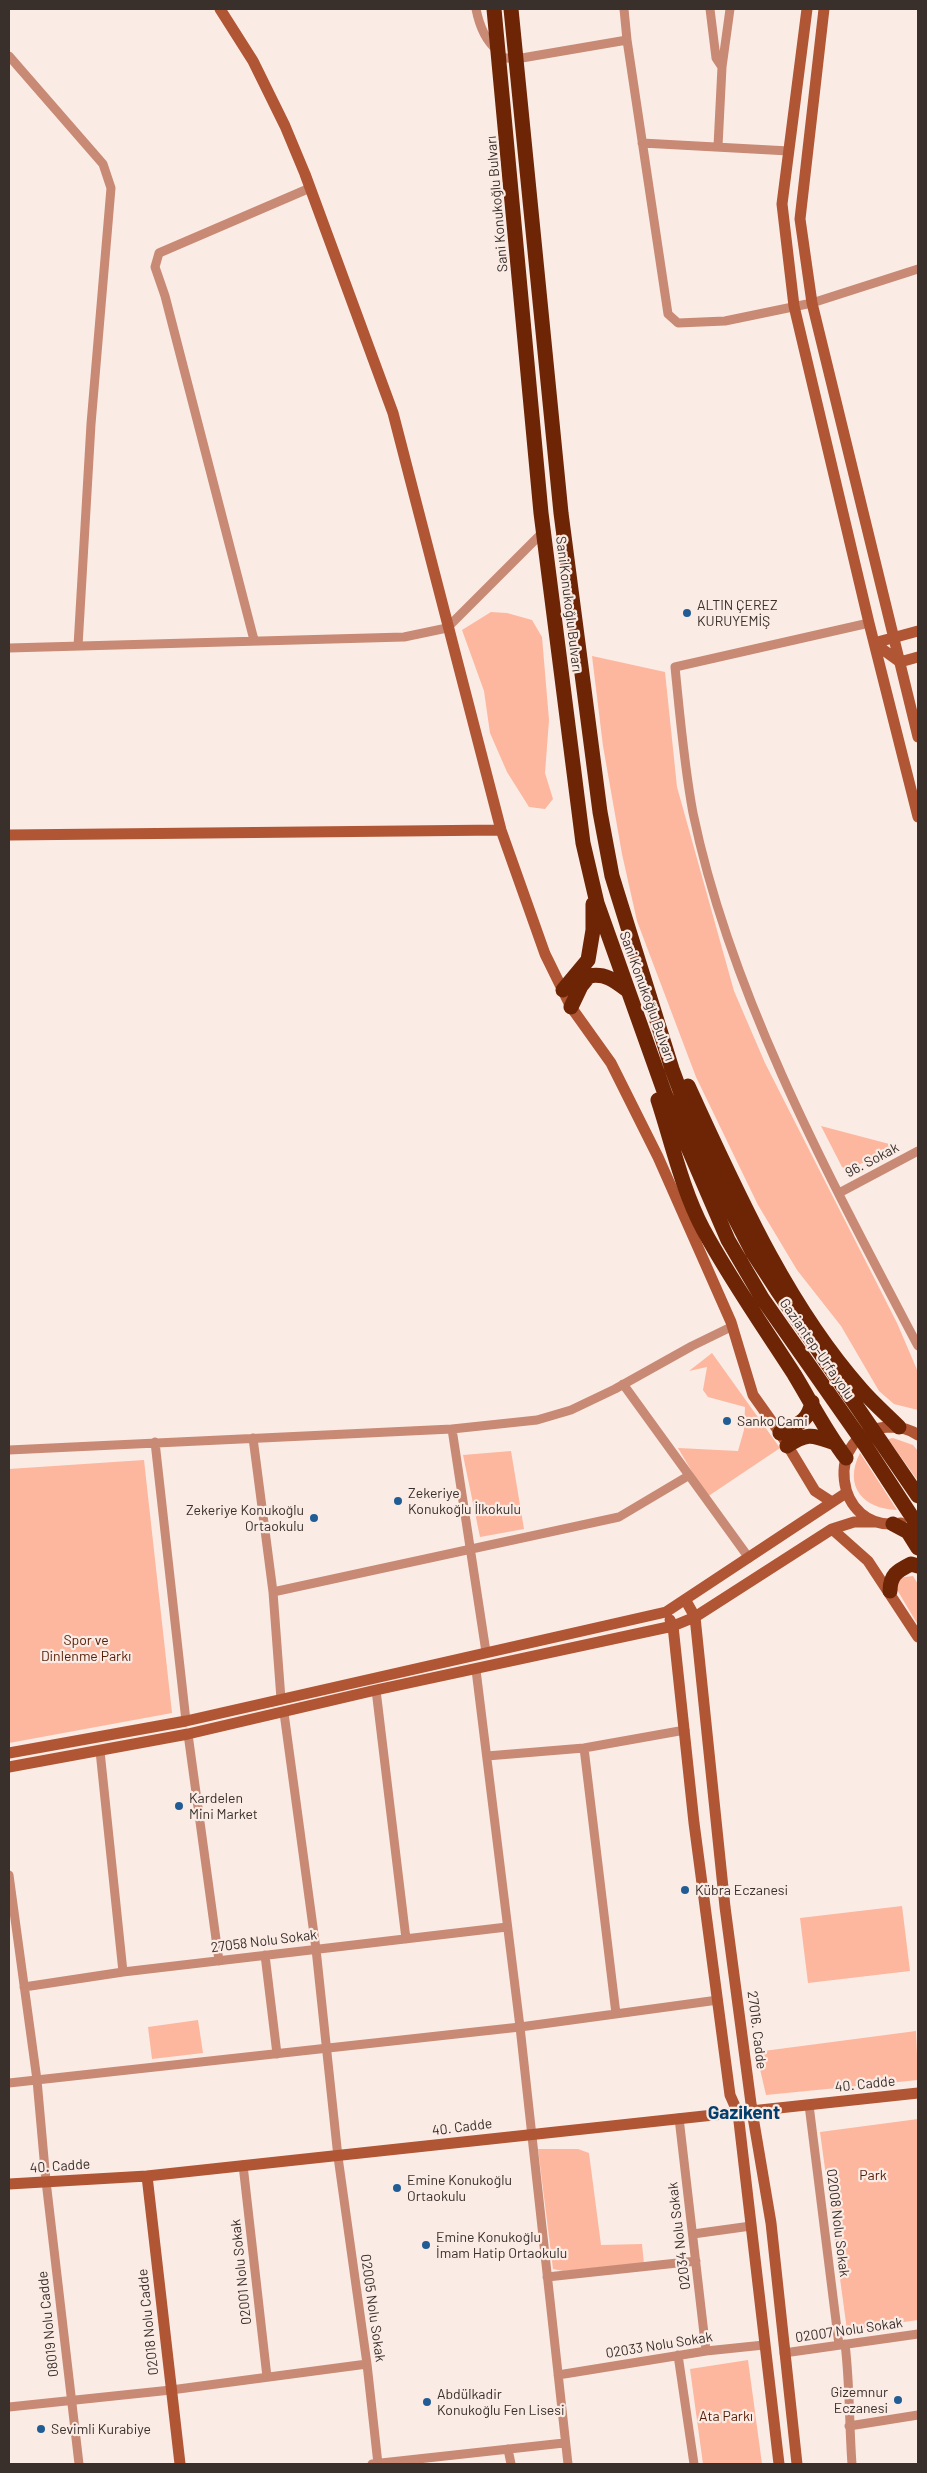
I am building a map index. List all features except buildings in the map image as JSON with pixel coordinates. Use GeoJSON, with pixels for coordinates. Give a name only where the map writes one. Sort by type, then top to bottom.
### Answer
{"type":"FeatureCollection","features":[{"type":"Feature","properties":{"kind":"highway","name":"Sani Konukoğlu Bulvarı"},"geometry":{"type":"LineString","coordinates":[[494,9],[544,531],[581,824],[593,888],[626,990],[709,1180]]}},
{"type":"Feature","properties":{"kind":"highway","name":"Sani Konukoğlu Bulvarı"},"geometry":{"type":"LineString","coordinates":[[511,9],[560,513],[596,778],[612,876],[653,1009],[698,1139],[709,1180]]}},
{"type":"Feature","properties":{"kind":"highway"},"geometry":{"type":"LineString","coordinates":[[562,990],[588,960],[593,930],[593,888]]}},
{"type":"Feature","properties":{"kind":"highway"},"geometry":{"type":"LineString","coordinates":[[571,1007],[581,986],[589,976],[605,976],[626,990]]}},
{"type":"Feature","properties":{"kind":"highway"},"geometry":{"type":"LineString","coordinates":[[632,1005],[677,1160],[703,1228],[729,1274],[846,1458]]}},
{"type":"Feature","properties":{"kind":"highway"},"geometry":{"type":"LineString","coordinates":[[653,1009],[747,1210],[791,1292],[861,1389],[899,1427]]}},
{"type":"Feature","properties":{"kind":"highway","name":"Gaziantep-Urfa yolu"},"geometry":{"type":"LineString","coordinates":[[709,1180],[772,1283],[918,1496]]}},
{"type":"Feature","properties":{"kind":"highway","name":"Gaziantep-Urfa yolu"},"geometry":{"type":"LineString","coordinates":[[709,1180],[728,1240],[762,1298],[860,1437],[918,1526]]}},
{"type":"Feature","properties":{"kind":"highway"},"geometry":{"type":"LineString","coordinates":[[783,1439],[810,1415],[812,1402]]}},
{"type":"Feature","properties":{"kind":"highway"},"geometry":{"type":"LineString","coordinates":[[783,1439],[812,1435],[835,1443]]}},
{"type":"Feature","properties":{"kind":"highway"},"geometry":{"type":"LineString","coordinates":[[892,1524],[908,1532],[918,1548]]}},
{"type":"Feature","properties":{"kind":"highway"},"geometry":{"type":"LineString","coordinates":[[890,1591],[890,1582],[894,1573],[911,1564],[918,1566]]}},
{"type":"Feature","properties":{"kind":"street"},"geometry":{"type":"LineString","coordinates":[[220,9],[253,61],[285,126],[310,188],[393,413],[447,628],[470,708],[501,830],[544,954],[571,1007],[611,1063],[658,1157],[733,1326],[753,1396],[783,1439],[815,1491],[832,1502]]}},
{"type":"Feature","properties":{"kind":"street"},"geometry":{"type":"LineString","coordinates":[[476,9],[490,45],[498,54],[516,59],[627,40]]}},
{"type":"Feature","properties":{"kind":"street"},"geometry":{"type":"LineString","coordinates":[[624,9],[668,314],[672,320],[678,323],[716,322],[812,303],[918,269]]}},
{"type":"Feature","properties":{"kind":"street"},"geometry":{"type":"LineString","coordinates":[[710,9],[716,58],[722,67]]}},
{"type":"Feature","properties":{"kind":"street"},"geometry":{"type":"LineString","coordinates":[[718,146],[722,67],[730,9]]}},
{"type":"Feature","properties":{"kind":"street"},"geometry":{"type":"LineString","coordinates":[[807,9],[782,204],[794,306],[869,623],[918,817]]}},
{"type":"Feature","properties":{"kind":"street"},"geometry":{"type":"LineString","coordinates":[[824,9],[800,219],[812,303],[918,737]]}},
{"type":"Feature","properties":{"kind":"street"},"geometry":{"type":"LineString","coordinates":[[9,56],[103,164],[111,188],[91,424],[78,646]]}},
{"type":"Feature","properties":{"kind":"street"},"geometry":{"type":"LineString","coordinates":[[642,143],[718,146],[789,152]]}},
{"type":"Feature","properties":{"kind":"street"},"geometry":{"type":"LineString","coordinates":[[254,640],[175,334],[155,267],[159,253],[310,188]]}},
{"type":"Feature","properties":{"kind":"street"},"geometry":{"type":"LineString","coordinates":[[9,648],[404,637],[447,628],[544,531]]}},
{"type":"Feature","properties":{"kind":"street"},"geometry":{"type":"LineString","coordinates":[[869,623],[675,667],[682,743],[694,813],[729,937],[762,1026],[839,1193],[918,1346]]}},
{"type":"Feature","properties":{"kind":"street"},"geometry":{"type":"LineString","coordinates":[[874,643],[918,631]]}},
{"type":"Feature","properties":{"kind":"street"},"geometry":{"type":"LineString","coordinates":[[874,643],[900,662]]}},
{"type":"Feature","properties":{"kind":"street"},"geometry":{"type":"LineString","coordinates":[[900,662],[918,657]]}},
{"type":"Feature","properties":{"kind":"street"},"geometry":{"type":"LineString","coordinates":[[9,835],[501,830]]}},
{"type":"Feature","properties":{"kind":"street","name":"96. Sokak"},"geometry":{"type":"LineString","coordinates":[[839,1193],[918,1151]]}},
{"type":"Feature","properties":{"kind":"street"},"geometry":{"type":"LineString","coordinates":[[9,1450],[452,1429],[537,1420],[571,1410],[733,1326]]}},
{"type":"Feature","properties":{"kind":"street"},"geometry":{"type":"LineString","coordinates":[[623,1384],[749,1558]]}},
{"type":"Feature","properties":{"kind":"street"},"geometry":{"type":"LineString","coordinates":[[877,1522],[863,1515],[852,1504],[846,1492],[843,1474],[850,1449],[867,1433],[882,1427],[899,1427],[917,1433]]}},
{"type":"Feature","properties":{"kind":"street"},"geometry":{"type":"LineString","coordinates":[[452,1429],[486,1652]]}},
{"type":"Feature","properties":{"kind":"street"},"geometry":{"type":"LineString","coordinates":[[254,1438],[273,1592],[281,1699]]}},
{"type":"Feature","properties":{"kind":"street"},"geometry":{"type":"LineString","coordinates":[[155,1442],[186,1721]]}},
{"type":"Feature","properties":{"kind":"street"},"geometry":{"type":"LineString","coordinates":[[273,1592],[619,1517],[688,1476]]}},
{"type":"Feature","properties":{"kind":"street"},"geometry":{"type":"LineString","coordinates":[[9,1753],[186,1721],[666,1612],[686,1601],[846,1492]]}},
{"type":"Feature","properties":{"kind":"street"},"geometry":{"type":"LineString","coordinates":[[9,1767],[188,1734],[376,1690],[476,1670],[673,1626],[695,1617],[832,1529],[854,1522],[892,1524],[908,1522],[918,1516]]}},
{"type":"Feature","properties":{"kind":"street"},"geometry":{"type":"LineString","coordinates":[[832,1529],[868,1561],[890,1591],[918,1637]]}},
{"type":"Feature","properties":{"kind":"street","name":"27016. Cadde"},"geometry":{"type":"LineString","coordinates":[[686,1601],[695,1617],[726,1907],[752,2111],[771,2223],[797,2464]]}},
{"type":"Feature","properties":{"kind":"street"},"geometry":{"type":"LineString","coordinates":[[666,1612],[673,1626],[694,1823],[730,2095],[738,2113],[779,2464]]}},
{"type":"Feature","properties":{"kind":"street"},"geometry":{"type":"LineString","coordinates":[[476,1670],[520,2027],[530,2134],[564,2443],[568,2464]]}},
{"type":"Feature","properties":{"kind":"street"},"geometry":{"type":"LineString","coordinates":[[376,1690],[406,1939]]}},
{"type":"Feature","properties":{"kind":"street","name":"02005 Nolu Sokak"},"geometry":{"type":"LineString","coordinates":[[284,1713],[316,1949],[338,2157],[367,2364],[378,2464]]}},
{"type":"Feature","properties":{"kind":"street"},"geometry":{"type":"LineString","coordinates":[[487,1756],[584,1748],[685,1730]]}},
{"type":"Feature","properties":{"kind":"street"},"geometry":{"type":"LineString","coordinates":[[188,1734],[219,1960]]}},
{"type":"Feature","properties":{"kind":"street"},"geometry":{"type":"LineString","coordinates":[[584,1748],[616,2014]]}},
{"type":"Feature","properties":{"kind":"street"},"geometry":{"type":"LineString","coordinates":[[100,1751],[123,1972]]}},
{"type":"Feature","properties":{"kind":"street","name":"08019 Nolu Cadde"},"geometry":{"type":"LineString","coordinates":[[9,1875],[37,2080],[46,2181],[79,2464]]}},
{"type":"Feature","properties":{"kind":"street","name":"27058 Nolu Sokak"},"geometry":{"type":"LineString","coordinates":[[24,1987],[219,1960],[507,1927]]}},
{"type":"Feature","properties":{"kind":"street"},"geometry":{"type":"LineString","coordinates":[[264,1955],[277,2054]]}},
{"type":"Feature","properties":{"kind":"street"},"geometry":{"type":"LineString","coordinates":[[9,2083],[520,2027],[718,2000]]}},
{"type":"Feature","properties":{"kind":"street","name":"40. Cadde"},"geometry":{"type":"LineString","coordinates":[[9,2184],[147,2176],[338,2157],[530,2134],[918,2093]]}},
{"type":"Feature","properties":{"kind":"street","name":"02008 Nolu Sokak"},"geometry":{"type":"LineString","coordinates":[[809,2105],[842,2344],[849,2381],[849,2426],[852,2464]]}},
{"type":"Feature","properties":{"kind":"street","name":"02034 Nolu Sokak"},"geometry":{"type":"LineString","coordinates":[[679,2118],[706,2350]]}},
{"type":"Feature","properties":{"kind":"street","name":"02001 Nolu Sokak"},"geometry":{"type":"LineString","coordinates":[[243,2165],[267,2377]]}},
{"type":"Feature","properties":{"kind":"street","name":"02018 Nolu Cadde"},"geometry":{"type":"LineString","coordinates":[[147,2176],[180,2464]]}},
{"type":"Feature","properties":{"kind":"street"},"geometry":{"type":"LineString","coordinates":[[693,2234],[751,2226]]}},
{"type":"Feature","properties":{"kind":"street"},"geometry":{"type":"LineString","coordinates":[[547,2277],[696,2261]]}},
{"type":"Feature","properties":{"kind":"street","name":"02007 Nolu Sokak"},"geometry":{"type":"LineString","coordinates":[[784,2353],[918,2334]]}},
{"type":"Feature","properties":{"kind":"street","name":"02033 Nolu Sokak"},"geometry":{"type":"LineString","coordinates":[[558,2375],[706,2350],[764,2345]]}},
{"type":"Feature","properties":{"kind":"street"},"geometry":{"type":"LineString","coordinates":[[678,2355],[694,2464]]}},
{"type":"Feature","properties":{"kind":"street"},"geometry":{"type":"LineString","coordinates":[[9,2407],[171,2390],[367,2364]]}},
{"type":"Feature","properties":{"kind":"street"},"geometry":{"type":"LineString","coordinates":[[849,2426],[918,2415]]}},
{"type":"Feature","properties":{"kind":"street"},"geometry":{"type":"LineString","coordinates":[[372,2464],[564,2443]]}},
{"type":"Feature","properties":{"kind":"street"},"geometry":{"type":"LineString","coordinates":[[508,2449],[511,2464]]}},
{"type":"Feature","properties":{"kind":"green space"},"geometry":{"type":"Polygon","coordinates":[[[491,612],[507,613],[532,620],[542,637],[549,720],[545,773],[553,799],[545,809],[529,807],[507,772],[490,733],[484,691],[462,630],[491,612]]]}},
{"type":"Feature","properties":{"kind":"green space"},"geometry":{"type":"Polygon","coordinates":[[[592,656],[665,672],[677,787],[734,991],[765,1063],[897,1323],[918,1372],[918,1410],[894,1404],[879,1391],[841,1326],[797,1270],[758,1205],[696,1077],[637,921],[622,854],[603,746],[592,656]]]}},
{"type":"Feature","properties":{"kind":"green space"},"geometry":{"type":"Polygon","coordinates":[[[821,1126],[897,1146],[848,1170],[842,1167],[821,1126]]]}},
{"type":"Feature","properties":{"kind":"green space"},"geometry":{"type":"Polygon","coordinates":[[[712,1353],[780,1448],[707,1497],[678,1448],[738,1451],[744,1430],[745,1407],[708,1397],[703,1390],[707,1367],[689,1371],[712,1353]]]}},
{"type":"Feature","properties":{"kind":"green space"},"geometry":{"type":"Polygon","coordinates":[[[893,1438],[913,1445],[918,1451],[918,1481],[888,1439],[893,1438]]]}},
{"type":"Feature","properties":{"kind":"green space"},"geometry":{"type":"Polygon","coordinates":[[[511,1451],[524,1529],[480,1537],[463,1455],[511,1451]]]}},
{"type":"Feature","properties":{"kind":"green space"},"geometry":{"type":"Polygon","coordinates":[[[860,1453],[897,1510],[885,1509],[874,1505],[859,1494],[854,1476],[855,1465],[860,1453]]]}},
{"type":"Feature","properties":{"kind":"green space","name":"Spor ve Dinlenme Parkı"},"geometry":{"type":"Polygon","coordinates":[[[144,1460],[172,1713],[9,1743],[9,1469],[144,1460]]]}},
{"type":"Feature","properties":{"kind":"green space"},"geometry":{"type":"Polygon","coordinates":[[[913,1576],[918,1584],[918,1625],[893,1583],[897,1578],[913,1576]]]}},
{"type":"Feature","properties":{"kind":"green space"},"geometry":{"type":"Polygon","coordinates":[[[902,1906],[910,1971],[808,1983],[800,1918],[902,1906]]]}},
{"type":"Feature","properties":{"kind":"green space"},"geometry":{"type":"Polygon","coordinates":[[[198,2020],[203,2053],[152,2059],[148,2027],[198,2020]]]}},
{"type":"Feature","properties":{"kind":"green space"},"geometry":{"type":"Polygon","coordinates":[[[916,2031],[918,2080],[766,2095],[756,2052],[916,2031]]]}},
{"type":"Feature","properties":{"kind":"green space","name":"Park"},"geometry":{"type":"Polygon","coordinates":[[[918,2119],[918,2320],[847,2330],[820,2132],[918,2119]]]}},
{"type":"Feature","properties":{"kind":"green space"},"geometry":{"type":"Polygon","coordinates":[[[538,2149],[578,2149],[589,2153],[601,2245],[642,2244],[644,2264],[563,2271],[553,2269],[538,2149]]]}},
{"type":"Feature","properties":{"kind":"green space","name":"Ata Parkı"},"geometry":{"type":"Polygon","coordinates":[[[748,2360],[762,2464],[703,2464],[690,2369],[748,2360]]]}},
{"type":"Feature","properties":{"kind":"place","name":"ALTIN ÇEREZ KURUYEMİŞ"},"geometry":{"type":"Point","coordinates":[687,613]}},
{"type":"Feature","properties":{"kind":"place","name":"Sanko Cami"},"geometry":{"type":"Point","coordinates":[727,1421]}},
{"type":"Feature","properties":{"kind":"place","name":"Zekeriye Konukoğlu İlkokulu"},"geometry":{"type":"Point","coordinates":[398,1501]}},
{"type":"Feature","properties":{"kind":"place","name":"Zekeriye Konukoğlu Ortaokulu"},"geometry":{"type":"Point","coordinates":[314,1518]}},
{"type":"Feature","properties":{"kind":"place","name":"Kardelen Mini Market"},"geometry":{"type":"Point","coordinates":[179,1806]}},
{"type":"Feature","properties":{"kind":"place","name":"Kübra Eczanesi"},"geometry":{"type":"Point","coordinates":[685,1890]}},
{"type":"Feature","properties":{"kind":"place","name":"Emine Konukoğlu Ortaokulu"},"geometry":{"type":"Point","coordinates":[397,2188]}},
{"type":"Feature","properties":{"kind":"place","name":"Emine Konukoğlu İmam Hatip Ortaokulu"},"geometry":{"type":"Point","coordinates":[426,2245]}},
{"type":"Feature","properties":{"kind":"place","name":"Gizemnur Eczanesi"},"geometry":{"type":"Point","coordinates":[898,2400]}},
{"type":"Feature","properties":{"kind":"place","name":"Abdülkadir Konukoğlu Fen Lisesi"},"geometry":{"type":"Point","coordinates":[427,2402]}},
{"type":"Feature","properties":{"kind":"place","name":"Sevimli Kurabiye"},"geometry":{"type":"Point","coordinates":[41,2429]}},
{"type":"Feature","properties":{"kind":"district","name":"Gazikent"},"geometry":{"type":"Point","coordinates":[744,2113]}}]}
